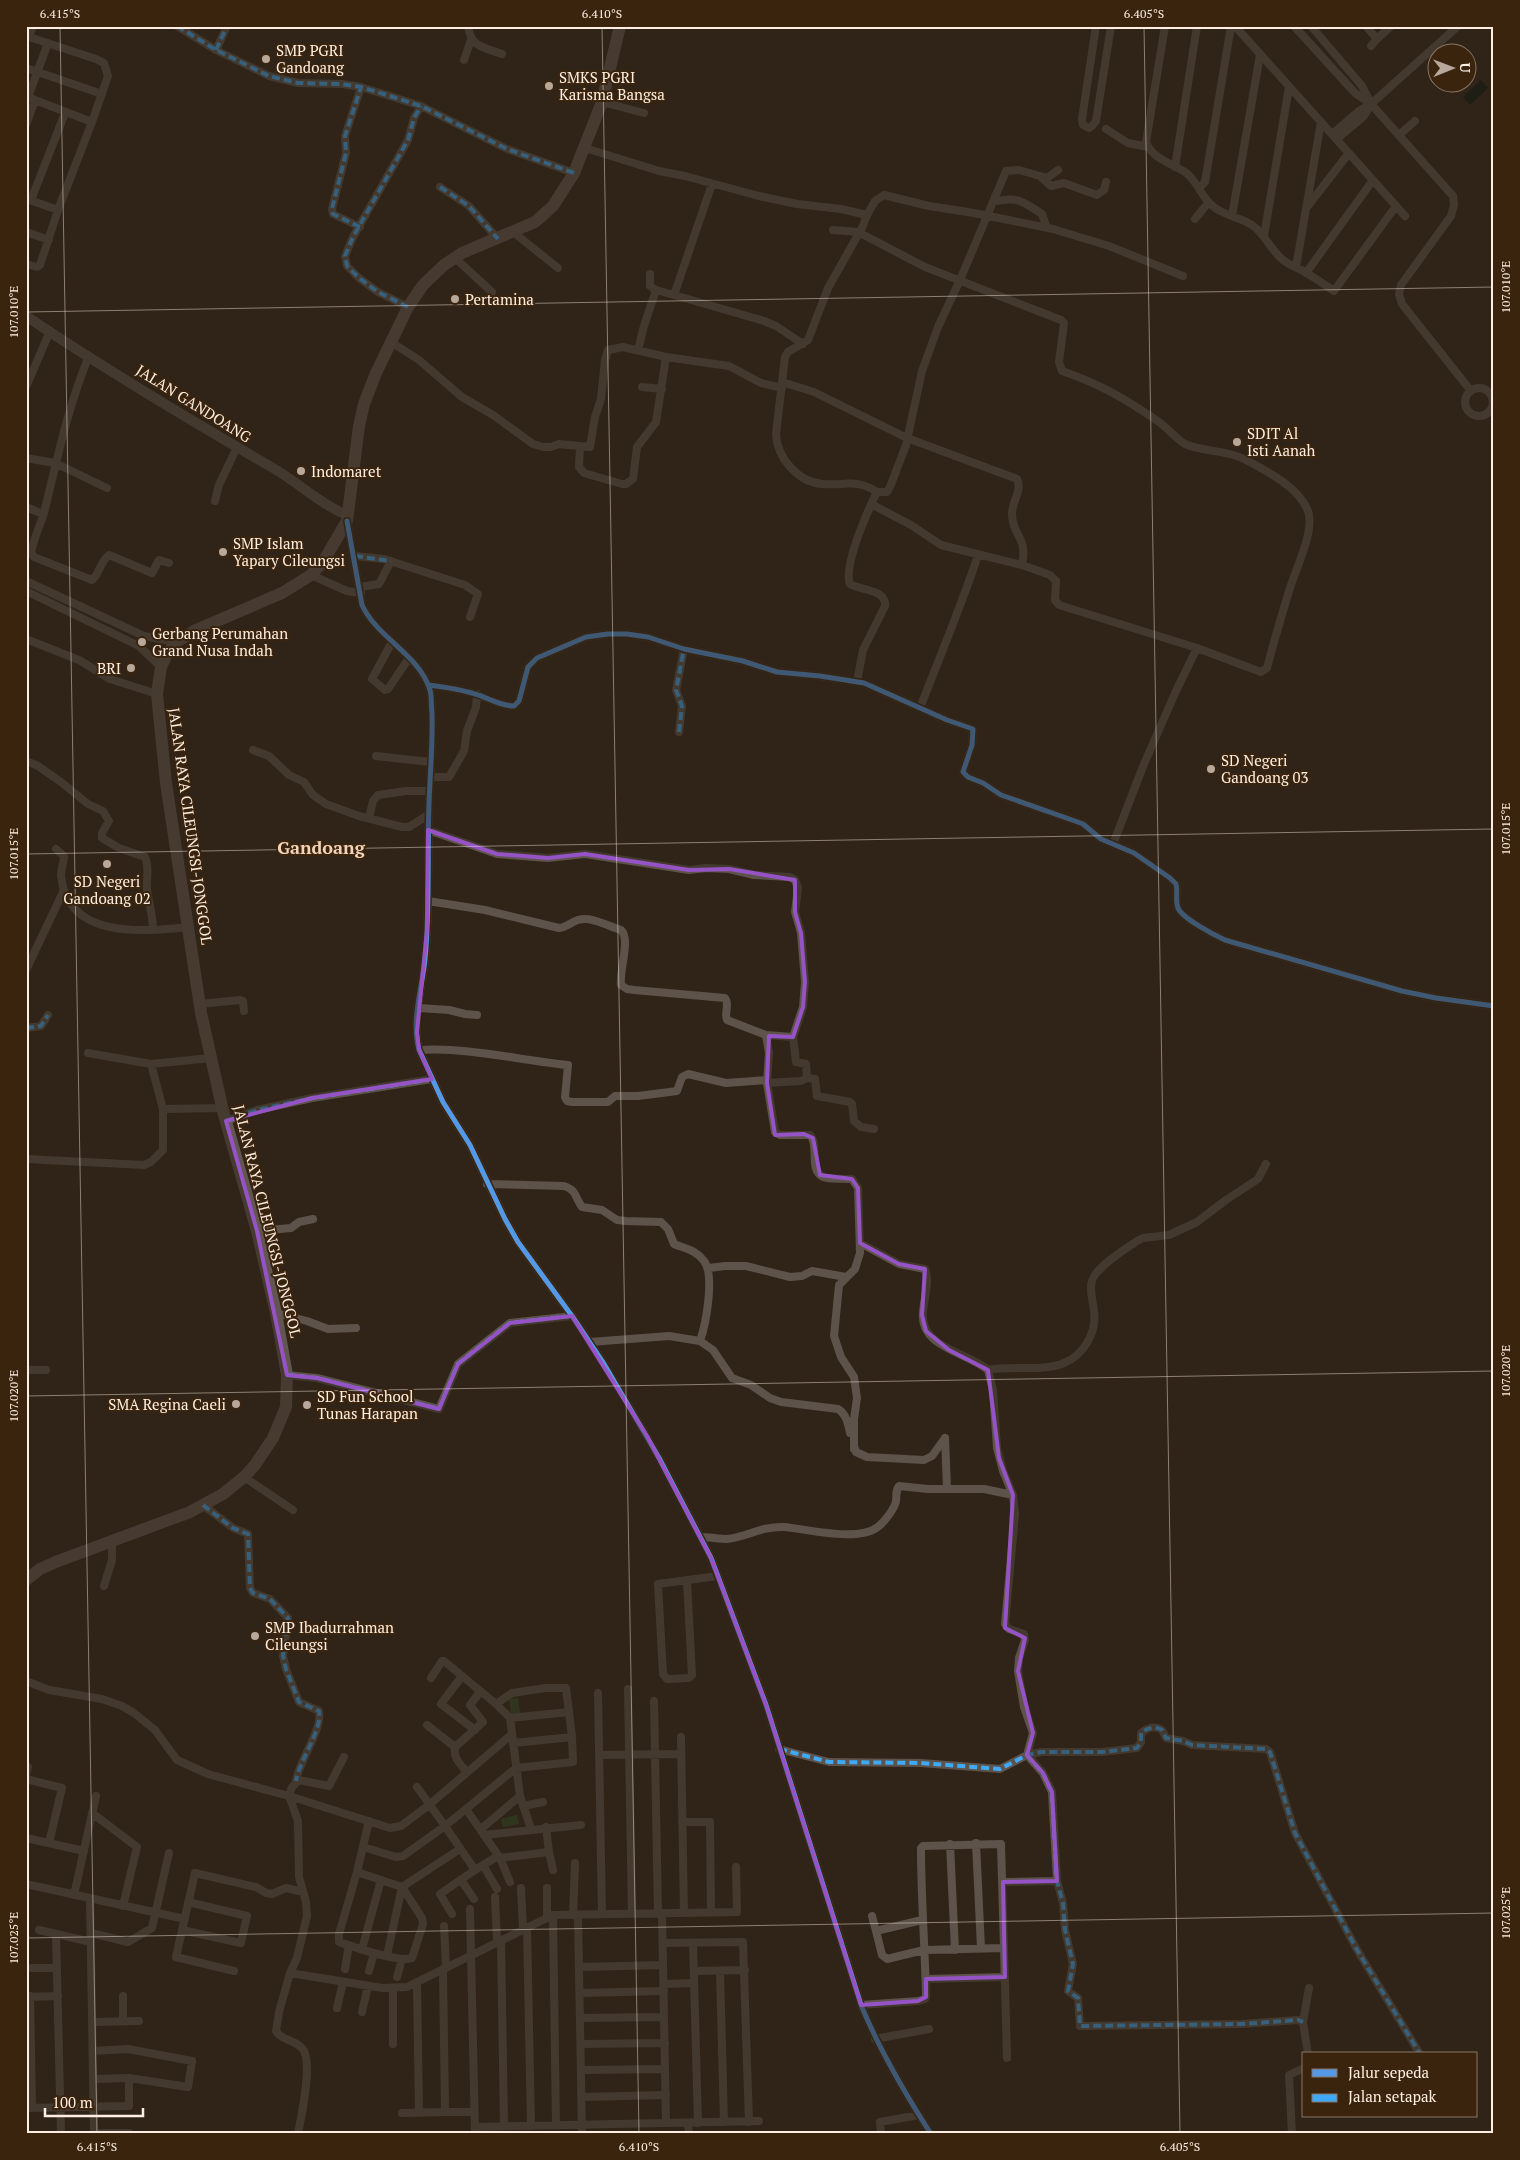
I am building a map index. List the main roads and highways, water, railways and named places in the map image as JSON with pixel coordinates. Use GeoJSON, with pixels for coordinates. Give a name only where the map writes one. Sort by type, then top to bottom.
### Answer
{"type":"FeatureCollection","features":[{"type":"Feature","properties":{"kind":"main road","name":"JALAN RAYA CILEUNGSI-JONGGOL"},"geometry":{"type":"LineString","coordinates":[[26,1580],[58,1561],[190,1512],[233,1487],[244,1477],[273,1438],[284,1416],[286,1407],[287,1375],[276,1313],[257,1231],[226,1121],[200,1004],[166,783],[157,694],[162,667],[167,654],[176,642],[196,630],[282,594],[311,575],[323,562],[347,518],[358,426],[371,386],[408,307],[423,284],[444,265],[455,258],[535,222],[553,206],[574,173],[585,148],[602,102],[620,26]]}},
{"type":"Feature","properties":{"kind":"place","name":"SMP PGRI Gandoang"},"geometry":{"type":"Point","coordinates":[266,59]}},
{"type":"Feature","properties":{"kind":"place","name":"SMKS PGRI Karisma Bangsa"},"geometry":{"type":"Point","coordinates":[549,86]}},
{"type":"Feature","properties":{"kind":"place","name":"Pertamina"},"geometry":{"type":"Point","coordinates":[455,299]}},
{"type":"Feature","properties":{"kind":"place","name":"SDIT Al Isti Aanah"},"geometry":{"type":"Point","coordinates":[1237,442]}},
{"type":"Feature","properties":{"kind":"place","name":"Indomaret"},"geometry":{"type":"Point","coordinates":[301,471]}},
{"type":"Feature","properties":{"kind":"place","name":"SMP Islam Yapary Cileungsi"},"geometry":{"type":"Point","coordinates":[223,552]}},
{"type":"Feature","properties":{"kind":"place","name":"Gerbang Perumahan Grand Nusa Indah"},"geometry":{"type":"Point","coordinates":[142,642]}},
{"type":"Feature","properties":{"kind":"place","name":"BRI"},"geometry":{"type":"Point","coordinates":[131,668]}},
{"type":"Feature","properties":{"kind":"place","name":"SD Negeri Gandoang 03"},"geometry":{"type":"Point","coordinates":[1211,769]}},
{"type":"Feature","properties":{"kind":"place","name":"SD Negeri Gandoang 02"},"geometry":{"type":"Point","coordinates":[107,864]}},
{"type":"Feature","properties":{"kind":"place","name":"SMA Regina Caeli"},"geometry":{"type":"Point","coordinates":[236,1404]}},
{"type":"Feature","properties":{"kind":"place","name":"SD Fun School Tunas Harapan"},"geometry":{"type":"Point","coordinates":[307,1405]}},
{"type":"Feature","properties":{"kind":"place","name":"SMP Ibadurrahman Cileungsi"},"geometry":{"type":"Point","coordinates":[255,1636]}},
{"type":"Feature","properties":{"kind":"district","name":"Gandoang"},"geometry":{"type":"Point","coordinates":[321,847]}}]}
